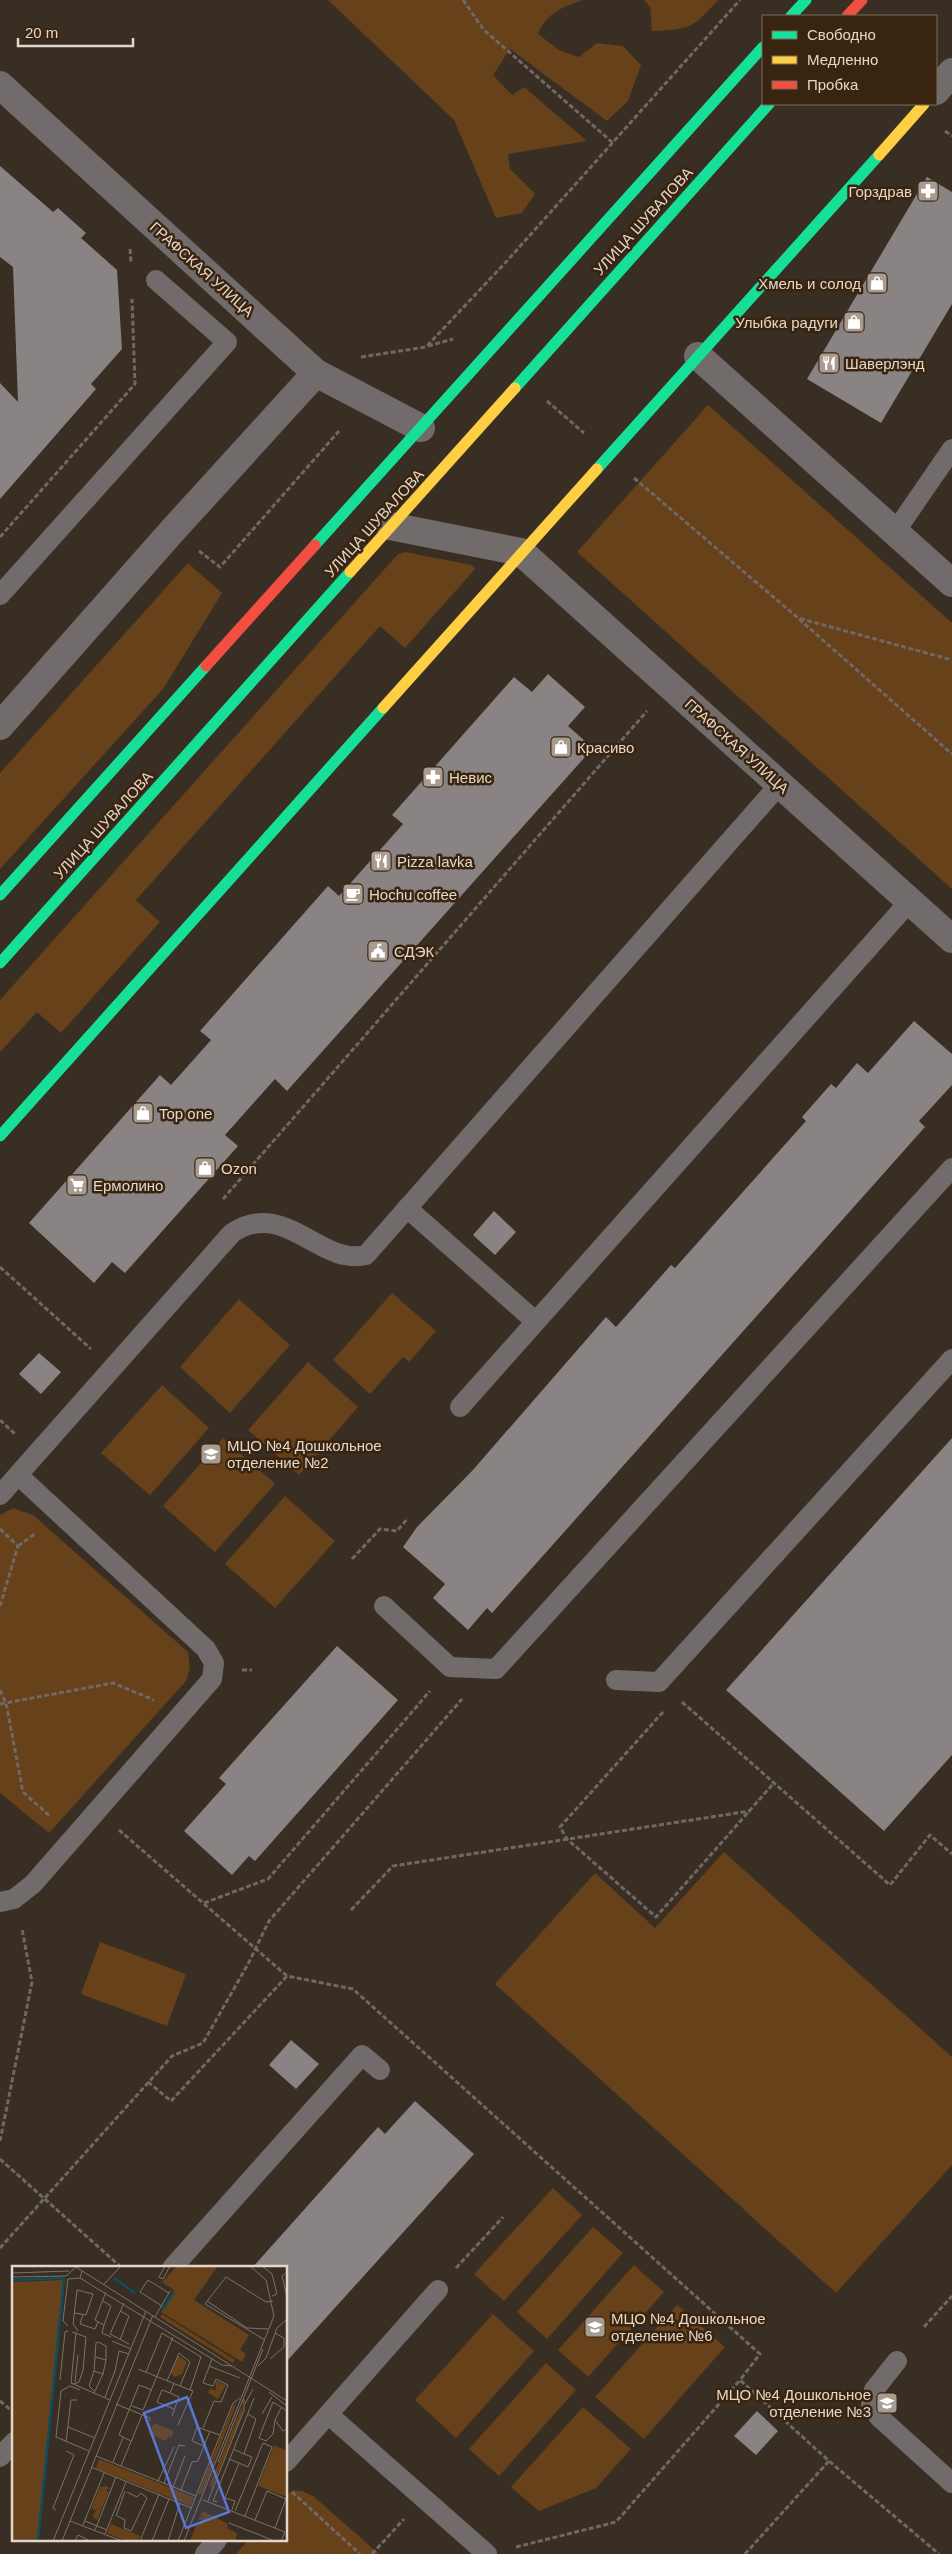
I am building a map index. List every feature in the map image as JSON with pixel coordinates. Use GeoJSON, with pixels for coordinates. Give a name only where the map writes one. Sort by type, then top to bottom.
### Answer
{"type":"FeatureCollection","features":[{"type":"Feature","properties":{"kind":"street"},"geometry":{"type":"LineString","coordinates":[[792,15],[806,0]]}},
{"type":"Feature","properties":{"kind":"street"},"geometry":{"type":"LineString","coordinates":[[849,15],[862,0]]}},
{"type":"Feature","properties":{"kind":"street","name":"УЛИЦА ШУВАЛОВА"},"geometry":{"type":"LineString","coordinates":[[0,895],[762,48]]}},
{"type":"Feature","properties":{"kind":"street"},"geometry":{"type":"LineString","coordinates":[[937,90],[952,72]]}},
{"type":"Feature","properties":{"kind":"street","name":"ГРАФСКАЯ УЛИЦА"},"geometry":{"type":"LineString","coordinates":[[0,85],[316,373],[421,428]]}},
{"type":"Feature","properties":{"kind":"street","name":"УЛИЦА ШУВАЛОВА"},"geometry":{"type":"LineString","coordinates":[[0,963],[768,105]]}},
{"type":"Feature","properties":{"kind":"street"},"geometry":{"type":"LineString","coordinates":[[0,1136],[923,105]]}},
{"type":"Feature","properties":{"kind":"street"},"geometry":{"type":"LineString","coordinates":[[698,356],[952,583]]}},
{"type":"Feature","properties":{"kind":"street"},"geometry":{"type":"LineString","coordinates":[[0,726],[173,530],[316,373]]}},
{"type":"Feature","properties":{"kind":"street"},"geometry":{"type":"LineString","coordinates":[[390,526],[522,552]]}},
{"type":"Feature","properties":{"kind":"street","name":"ГРАФСКАЯ УЛИЦА"},"geometry":{"type":"LineString","coordinates":[[522,552],[952,939]]}},
{"type":"Feature","properties":{"kind":"lane"},"geometry":{"type":"LineString","coordinates":[[0,595],[227,342],[156,280]]}},
{"type":"Feature","properties":{"kind":"lane"},"geometry":{"type":"LineString","coordinates":[[895,532],[952,449]]}},
{"type":"Feature","properties":{"kind":"lane"},"geometry":{"type":"LineString","coordinates":[[0,1495],[232,1233],[246,1224],[262,1223],[283,1226],[339,1253],[354,1258],[366,1255],[780,784]]}},
{"type":"Feature","properties":{"kind":"lane"},"geometry":{"type":"LineString","coordinates":[[460,1407],[910,901]]}},
{"type":"Feature","properties":{"kind":"lane"},"geometry":{"type":"LineString","coordinates":[[384,1606],[450,1668],[496,1669],[952,1168]]}},
{"type":"Feature","properties":{"kind":"lane"},"geometry":{"type":"LineString","coordinates":[[407,1208],[536,1321]]}},
{"type":"Feature","properties":{"kind":"lane"},"geometry":{"type":"LineString","coordinates":[[616,1680],[659,1682],[952,1359]]}},
{"type":"Feature","properties":{"kind":"lane"},"geometry":{"type":"LineString","coordinates":[[7,1901],[33,1884],[212,1679],[214,1663],[206,1649],[18,1475]]}},
{"type":"Feature","properties":{"kind":"lane"},"geometry":{"type":"LineString","coordinates":[[174,2266],[362,2056],[380,2070]]}},
{"type":"Feature","properties":{"kind":"lane"},"geometry":{"type":"LineString","coordinates":[[288,2460],[438,2290]]}},
{"type":"Feature","properties":{"kind":"lane"},"geometry":{"type":"LineString","coordinates":[[897,2362],[874,2390],[871,2405],[878,2416],[952,2483]]}},
{"type":"Feature","properties":{"kind":"lane"},"geometry":{"type":"LineString","coordinates":[[329,2414],[486,2554]]}},
{"type":"Feature","properties":{"kind":"lane"},"geometry":{"type":"LineString","coordinates":[[0,2457],[12,2444]]}},
{"type":"Feature","properties":{"kind":"lane"},"geometry":{"type":"LineString","coordinates":[[205,2554],[215,2542]]}},
{"type":"Feature","properties":{"kind":"path"},"geometry":{"type":"LineString","coordinates":[[463,0],[484,30],[613,143]]}},
{"type":"Feature","properties":{"kind":"path"},"geometry":{"type":"LineString","coordinates":[[426,347],[506,262],[740,0]]}},
{"type":"Feature","properties":{"kind":"path"},"geometry":{"type":"LineString","coordinates":[[130,242],[131,267]]}},
{"type":"Feature","properties":{"kind":"path"},"geometry":{"type":"LineString","coordinates":[[0,537],[136,384],[132,294]]}},
{"type":"Feature","properties":{"kind":"path"},"geometry":{"type":"LineString","coordinates":[[316,373],[360,357],[426,347],[461,336]]}},
{"type":"Feature","properties":{"kind":"path"},"geometry":{"type":"LineString","coordinates":[[540,395],[592,440]]}},
{"type":"Feature","properties":{"kind":"path"},"geometry":{"type":"LineString","coordinates":[[173,530],[220,567],[339,431]]}},
{"type":"Feature","properties":{"kind":"path"},"geometry":{"type":"LineString","coordinates":[[632,476],[798,618],[952,754]]}},
{"type":"Feature","properties":{"kind":"path"},"geometry":{"type":"LineString","coordinates":[[798,618],[952,660]]}},
{"type":"Feature","properties":{"kind":"path"},"geometry":{"type":"LineString","coordinates":[[223,1199],[649,709]]}},
{"type":"Feature","properties":{"kind":"path"},"geometry":{"type":"LineString","coordinates":[[0,1267],[92,1350]]}},
{"type":"Feature","properties":{"kind":"path"},"geometry":{"type":"LineString","coordinates":[[0,1420],[18,1436]]}},
{"type":"Feature","properties":{"kind":"path"},"geometry":{"type":"LineString","coordinates":[[352,1560],[380,1530],[396,1531],[408,1518]]}},
{"type":"Feature","properties":{"kind":"path"},"geometry":{"type":"LineString","coordinates":[[0,1529],[18,1546],[0,1606]]}},
{"type":"Feature","properties":{"kind":"path"},"geometry":{"type":"LineString","coordinates":[[204,1903],[268,1879],[450,1668]]}},
{"type":"Feature","properties":{"kind":"path"},"geometry":{"type":"LineString","coordinates":[[0,1704],[113,1682],[157,1702]]}},
{"type":"Feature","properties":{"kind":"path"},"geometry":{"type":"LineString","coordinates":[[659,1682],[890,1885],[930,1835],[952,1854]]}},
{"type":"Feature","properties":{"kind":"path"},"geometry":{"type":"LineString","coordinates":[[0,1690],[6,1703],[23,1792],[74,1837]]}},
{"type":"Feature","properties":{"kind":"path"},"geometry":{"type":"LineString","coordinates":[[677,1697],[560,1827],[567,1839],[656,1918],[773,1784]]}},
{"type":"Feature","properties":{"kind":"path"},"geometry":{"type":"LineString","coordinates":[[0,2248],[172,2056],[203,2043],[257,1948],[269,1922],[462,1699]]}},
{"type":"Feature","properties":{"kind":"path"},"geometry":{"type":"LineString","coordinates":[[351,1910],[393,1866],[750,1811]]}},
{"type":"Feature","properties":{"kind":"path"},"geometry":{"type":"LineString","coordinates":[[115,1826],[287,1976],[353,1989],[760,2354],[740,2380],[616,2522],[511,2549]]}},
{"type":"Feature","properties":{"kind":"path"},"geometry":{"type":"LineString","coordinates":[[0,2141],[32,1982],[7,1901]]}},
{"type":"Feature","properties":{"kind":"path"},"geometry":{"type":"LineString","coordinates":[[148,2082],[171,2101],[287,1976]]}},
{"type":"Feature","properties":{"kind":"path"},"geometry":{"type":"LineString","coordinates":[[0,2159],[46,2198],[120,2266]]}},
{"type":"Feature","properties":{"kind":"path"},"geometry":{"type":"LineString","coordinates":[[452,2272],[503,2217]]}},
{"type":"Feature","properties":{"kind":"path"},"geometry":{"type":"LineString","coordinates":[[924,2327],[952,2296]]}},
{"type":"Feature","properties":{"kind":"path"},"geometry":{"type":"LineString","coordinates":[[740,2380],[830,2461],[939,2554]]}},
{"type":"Feature","properties":{"kind":"path"},"geometry":{"type":"LineString","coordinates":[[0,2401],[8,2407]]}},
{"type":"Feature","properties":{"kind":"path"},"geometry":{"type":"LineString","coordinates":[[745,2554],[830,2461]]}},
{"type":"Feature","properties":{"kind":"path"},"geometry":{"type":"LineString","coordinates":[[288,2488],[360,2554]]}},
{"type":"Feature","properties":{"kind":"path"},"geometry":{"type":"LineString","coordinates":[[372,2554],[410,2513]]}},
{"type":"Feature","properties":{"kind":"shaded area"},"geometry":{"type":"Polygon","coordinates":[[[328,0],[583,0],[562,8],[550,16],[538,34],[559,50],[579,57],[597,43],[623,46],[641,65],[628,101],[607,121],[510,49],[493,75],[512,95],[524,87],[587,141],[508,154],[510,169],[535,194],[522,213],[496,218],[454,120],[328,0]]]}},
{"type":"Feature","properties":{"kind":"shaded area"},"geometry":{"type":"Polygon","coordinates":[[[644,0],[718,0],[702,17],[690,26],[652,31],[650,7],[644,0]]]}},
{"type":"Feature","properties":{"kind":"shaded area"},"geometry":{"type":"Polygon","coordinates":[[[708,405],[952,623],[952,889],[577,552],[708,405]]]}},
{"type":"Feature","properties":{"kind":"shaded area"},"geometry":{"type":"Polygon","coordinates":[[[405,552],[472,565],[475,569],[405,648],[380,626],[136,900],[160,922],[61,1033],[37,1012],[0,1052],[0,1000],[398,554],[405,552]]]}},
{"type":"Feature","properties":{"kind":"shaded area"},"geometry":{"type":"Polygon","coordinates":[[[188,563],[222,593],[163,689],[0,869],[0,773],[188,563]]]}},
{"type":"Feature","properties":{"kind":"shaded area"},"geometry":{"type":"Polygon","coordinates":[[[392,1293],[436,1331],[409,1362],[403,1357],[370,1394],[333,1360],[392,1293]]]}},
{"type":"Feature","properties":{"kind":"shaded area"},"geometry":{"type":"Polygon","coordinates":[[[239,1299],[290,1345],[230,1413],[180,1367],[239,1299]]]}},
{"type":"Feature","properties":{"kind":"shaded area"},"geometry":{"type":"Polygon","coordinates":[[[308,1362],[358,1407],[299,1475],[248,1430],[308,1362]]]}},
{"type":"Feature","properties":{"kind":"shaded area"},"geometry":{"type":"Polygon","coordinates":[[[162,1385],[209,1428],[150,1495],[101,1453],[162,1385]]]}},
{"type":"Feature","properties":{"kind":"shaded area"},"geometry":{"type":"Polygon","coordinates":[[[223,1438],[275,1484],[215,1552],[163,1506],[223,1438]]]}},
{"type":"Feature","properties":{"kind":"shaded area"},"geometry":{"type":"Polygon","coordinates":[[[285,1496],[335,1541],[275,1608],[225,1564],[285,1496]]]}},
{"type":"Feature","properties":{"kind":"shaded area"},"geometry":{"type":"Polygon","coordinates":[[[13,1508],[33,1515],[188,1652],[190,1668],[186,1681],[49,1833],[0,1793],[0,1515],[13,1508]]]}},
{"type":"Feature","properties":{"kind":"shaded area"},"geometry":{"type":"Polygon","coordinates":[[[724,1852],[952,2057],[952,2165],[836,2293],[495,1984],[595,1873],[655,1928],[724,1852]]]}},
{"type":"Feature","properties":{"kind":"shaded area"},"geometry":{"type":"Polygon","coordinates":[[[100,1942],[186,1974],[167,2026],[81,1994],[100,1942]]]}},
{"type":"Feature","properties":{"kind":"shaded area"},"geometry":{"type":"Polygon","coordinates":[[[553,2188],[582,2215],[504,2301],[474,2274],[553,2188]]]}},
{"type":"Feature","properties":{"kind":"shaded area"},"geometry":{"type":"Polygon","coordinates":[[[593,2227],[623,2253],[547,2339],[517,2312],[593,2227]]]}},
{"type":"Feature","properties":{"kind":"shaded area"},"geometry":{"type":"Polygon","coordinates":[[[634,2265],[664,2292],[588,2377],[558,2350],[634,2265]]]}},
{"type":"Feature","properties":{"kind":"shaded area"},"geometry":{"type":"Polygon","coordinates":[[[677,2305],[725,2347],[644,2439],[595,2397],[677,2305]]]}},
{"type":"Feature","properties":{"kind":"shaded area"},"geometry":{"type":"Polygon","coordinates":[[[493,2314],[534,2351],[456,2438],[415,2400],[493,2314]]]}},
{"type":"Feature","properties":{"kind":"shaded area"},"geometry":{"type":"Polygon","coordinates":[[[546,2363],[576,2390],[499,2476],[469,2449],[546,2363]]]}},
{"type":"Feature","properties":{"kind":"shaded area"},"geometry":{"type":"Polygon","coordinates":[[[583,2407],[631,2449],[596,2488],[539,2511],[511,2487],[583,2407]]]}},
{"type":"Feature","properties":{"kind":"shaded area"},"geometry":{"type":"Polygon","coordinates":[[[292,2490],[302,2491],[313,2496],[379,2554],[236,2554],[246,2542],[288,2542],[288,2494],[292,2490]]]}},
{"type":"Feature","properties":{"kind":"building"},"geometry":{"type":"Polygon","coordinates":[[[0,166],[53,212],[58,208],[86,233],[81,238],[117,270],[122,349],[91,384],[96,389],[0,499],[0,383],[18,402],[13,267],[0,257],[0,166]]]}},
{"type":"Feature","properties":{"kind":"building"},"geometry":{"type":"Polygon","coordinates":[[[927,177],[952,192],[952,304],[881,423],[807,379],[927,177]]]}},
{"type":"Feature","properties":{"kind":"building"},"geometry":{"type":"Polygon","coordinates":[[[548,674],[585,707],[568,726],[593,748],[287,1091],[275,1079],[225,1135],[238,1146],[125,1273],[112,1262],[94,1283],[29,1223],[160,1075],[171,1085],[211,1040],[200,1031],[328,886],[339,896],[403,824],[392,815],[514,677],[532,692],[548,674]]]}},
{"type":"Feature","properties":{"kind":"building"},"geometry":{"type":"Polygon","coordinates":[[[914,1021],[952,1054],[952,1085],[919,1121],[925,1127],[492,1613],[487,1608],[468,1630],[433,1598],[445,1584],[403,1547],[417,1527],[472,1471],[606,1317],[616,1327],[671,1265],[675,1268],[806,1121],[802,1117],[831,1084],[836,1088],[857,1063],[868,1073],[914,1021]]]}},
{"type":"Feature","properties":{"kind":"building"},"geometry":{"type":"Polygon","coordinates":[[[494,1211],[516,1232],[495,1255],[473,1235],[494,1211]]]}},
{"type":"Feature","properties":{"kind":"building"},"geometry":{"type":"Polygon","coordinates":[[[39,1353],[61,1372],[41,1394],[19,1374],[39,1353]]]}},
{"type":"Feature","properties":{"kind":"building"},"geometry":{"type":"Polygon","coordinates":[[[952,1438],[952,1755],[884,1831],[726,1690],[952,1438]]]}},
{"type":"Feature","properties":{"kind":"building"},"geometry":{"type":"Polygon","coordinates":[[[337,1646],[398,1700],[255,1861],[249,1856],[232,1875],[184,1831],[226,1784],[219,1778],[337,1646]]]}},
{"type":"Feature","properties":{"kind":"building"},"geometry":{"type":"Polygon","coordinates":[[[291,2040],[319,2064],[296,2089],[269,2065],[291,2040]]]}},
{"type":"Feature","properties":{"kind":"building"},"geometry":{"type":"Polygon","coordinates":[[[415,2101],[474,2154],[288,2360],[288,2266],[254,2266],[378,2127],[385,2134],[415,2101]]]}},
{"type":"Feature","properties":{"kind":"building"},"geometry":{"type":"Polygon","coordinates":[[[757,2411],[778,2431],[756,2455],[734,2436],[757,2411]]]}},
{"type":"Feature","properties":{"kind":"traffic: fast"},"geometry":{"type":"LineString","coordinates":[[792,15],[806,0]]}},
{"type":"Feature","properties":{"kind":"traffic: fast"},"geometry":{"type":"LineString","coordinates":[[315,545],[762,48]]}},
{"type":"Feature","properties":{"kind":"traffic: fast"},"geometry":{"type":"LineString","coordinates":[[515,388],[768,105]]}},
{"type":"Feature","properties":{"kind":"traffic: fast"},"geometry":{"type":"LineString","coordinates":[[597,469],[879,155]]}},
{"type":"Feature","properties":{"kind":"traffic: fast"},"geometry":{"type":"LineString","coordinates":[[0,963],[350,572]]}},
{"type":"Feature","properties":{"kind":"traffic: fast"},"geometry":{"type":"LineString","coordinates":[[0,895],[206,666]]}},
{"type":"Feature","properties":{"kind":"traffic: fast"},"geometry":{"type":"LineString","coordinates":[[0,1136],[383,708]]}},
{"type":"Feature","properties":{"kind":"traffic: slow"},"geometry":{"type":"LineString","coordinates":[[879,155],[923,105]]}},
{"type":"Feature","properties":{"kind":"traffic: slow"},"geometry":{"type":"LineString","coordinates":[[350,572],[515,388]]}},
{"type":"Feature","properties":{"kind":"traffic: slow"},"geometry":{"type":"LineString","coordinates":[[383,708],[597,469]]}},
{"type":"Feature","properties":{"kind":"traffic: jam"},"geometry":{"type":"LineString","coordinates":[[848,15],[862,0]]}},
{"type":"Feature","properties":{"kind":"traffic: jam"},"geometry":{"type":"LineString","coordinates":[[206,666],[315,545]]}},
{"type":"Feature","properties":{"kind":"place","name":"Горздрав"},"geometry":{"type":"Point","coordinates":[928,191]}},
{"type":"Feature","properties":{"kind":"place","name":"Хмель и солод"},"geometry":{"type":"Point","coordinates":[877,283]}},
{"type":"Feature","properties":{"kind":"place","name":"Улыбка радуги"},"geometry":{"type":"Point","coordinates":[854,322]}},
{"type":"Feature","properties":{"kind":"place","name":"Шаверлэнд"},"geometry":{"type":"Point","coordinates":[829,363]}},
{"type":"Feature","properties":{"kind":"place","name":"Красиво"},"geometry":{"type":"Point","coordinates":[561,747]}},
{"type":"Feature","properties":{"kind":"place","name":"Невис"},"geometry":{"type":"Point","coordinates":[433,777]}},
{"type":"Feature","properties":{"kind":"place","name":"Pizza lavka"},"geometry":{"type":"Point","coordinates":[381,861]}},
{"type":"Feature","properties":{"kind":"place","name":"Hochu coffee"},"geometry":{"type":"Point","coordinates":[353,894]}},
{"type":"Feature","properties":{"kind":"place","name":"СДЭК"},"geometry":{"type":"Point","coordinates":[378,951]}},
{"type":"Feature","properties":{"kind":"place","name":"Top one"},"geometry":{"type":"Point","coordinates":[143,1113]}},
{"type":"Feature","properties":{"kind":"place","name":"Ozon"},"geometry":{"type":"Point","coordinates":[205,1168]}},
{"type":"Feature","properties":{"kind":"place","name":"Ермолино"},"geometry":{"type":"Point","coordinates":[77,1185]}},
{"type":"Feature","properties":{"kind":"place","name":"МЦО №4 Дошкольное отделение №2"},"geometry":{"type":"Point","coordinates":[211,1454]}},
{"type":"Feature","properties":{"kind":"place","name":"МЦО №4 Дошкольное отделение №6"},"geometry":{"type":"Point","coordinates":[595,2327]}},
{"type":"Feature","properties":{"kind":"place","name":"МЦО №4 Дошкольное отделение №3"},"geometry":{"type":"Point","coordinates":[887,2403]}}]}
